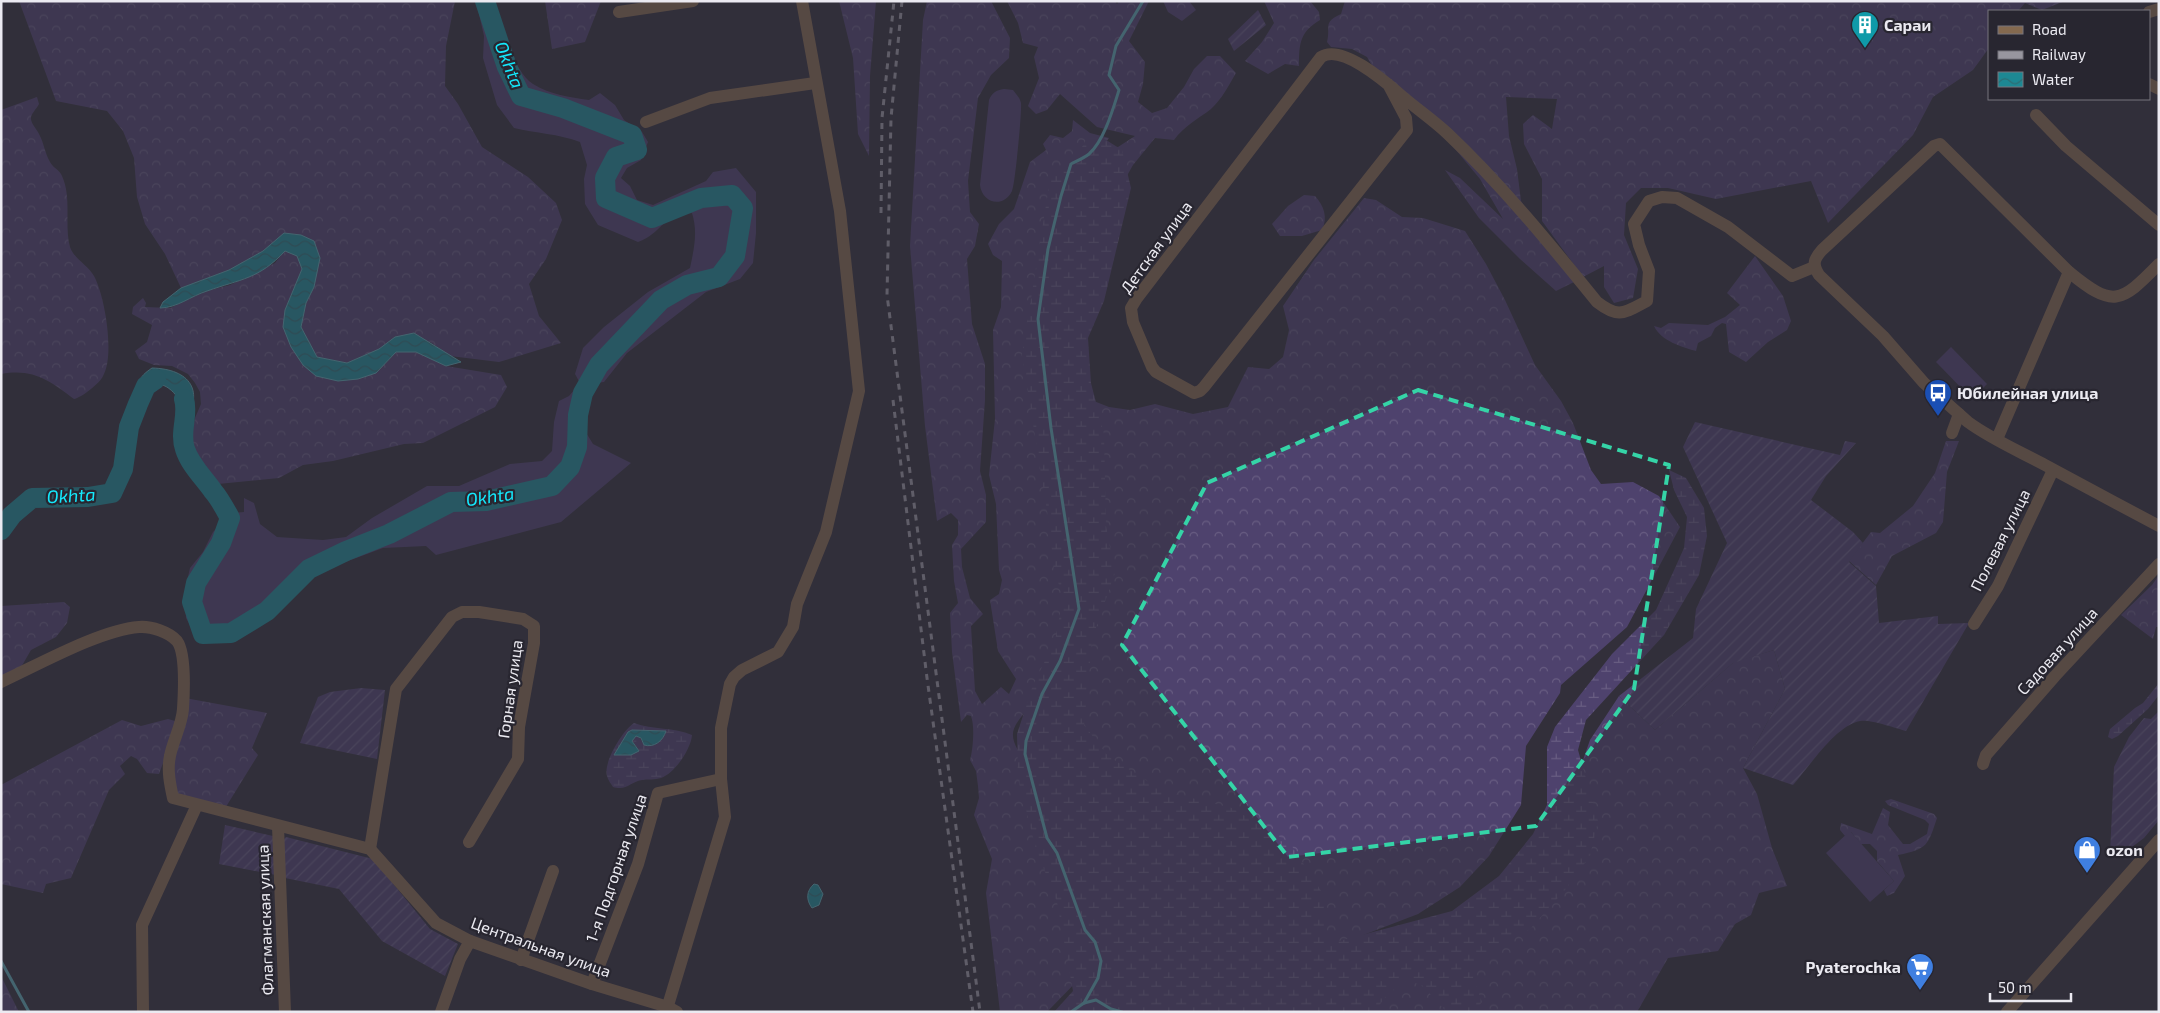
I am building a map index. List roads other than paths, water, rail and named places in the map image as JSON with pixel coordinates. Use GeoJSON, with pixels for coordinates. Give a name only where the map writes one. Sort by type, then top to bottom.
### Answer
{"type":"FeatureCollection","features":[{"type":"Feature","properties":{"kind":"street"},"geometry":{"type":"LineString","coordinates":[[619,12],[693,1]]}},
{"type":"Feature","properties":{"kind":"street"},"geometry":{"type":"LineString","coordinates":[[671,1010],[725,816],[720,779],[721,728],[730,684],[734,676],[742,670],[778,652],[793,628],[796,620],[797,604],[826,532],[860,391],[840,211],[815,83],[802,1]]}},
{"type":"Feature","properties":{"kind":"street","name":"Детская улица"},"geometry":{"type":"LineString","coordinates":[[1334,54],[1345,57],[1388,84],[1406,118],[1407,130],[1204,387],[1194,393],[1156,372],[1152,368],[1133,322],[1132,308],[1137,298],[1321,57],[1334,54]]}},
{"type":"Feature","properties":{"kind":"street"},"geometry":{"type":"LineString","coordinates":[[646,122],[710,98],[815,83]]}},
{"type":"Feature","properties":{"kind":"street"},"geometry":{"type":"LineString","coordinates":[[1388,84],[1446,133],[1486,173],[1564,261],[1597,302],[1610,312],[1625,313],[1647,301],[1649,272],[1634,224],[1649,201],[1662,197],[1677,198],[1728,227],[1792,276],[1814,267]]}},
{"type":"Feature","properties":{"kind":"street"},"geometry":{"type":"LineString","coordinates":[[2036,115],[2066,146],[2159,225]]}},
{"type":"Feature","properties":{"kind":"street"},"geometry":{"type":"LineString","coordinates":[[2159,264],[2128,292],[2116,298],[2102,296],[2069,272],[1940,144],[1934,146],[1814,259],[1814,267],[1819,275],[1883,336],[1924,382],[1972,425],[2159,526]]}},
{"type":"Feature","properties":{"kind":"street"},"geometry":{"type":"LineString","coordinates":[[1997,439],[2069,272]]}},
{"type":"Feature","properties":{"kind":"street"},"geometry":{"type":"LineString","coordinates":[[1952,433],[1959,414]]}},
{"type":"Feature","properties":{"kind":"street","name":"Полевая улица"},"geometry":{"type":"LineString","coordinates":[[1974,624],[1998,586],[2025,526],[2054,470]]}},
{"type":"Feature","properties":{"kind":"street","name":"Садовая улица"},"geometry":{"type":"LineString","coordinates":[[1983,764],[1986,755],[2055,676],[2159,564]]}},
{"type":"Feature","properties":{"kind":"street","name":"Горная улица"},"geometry":{"type":"LineString","coordinates":[[370,849],[396,689],[452,617],[462,612],[523,619],[534,626],[534,644],[519,726],[518,759],[469,842]]}},
{"type":"Feature","properties":{"kind":"street"},"geometry":{"type":"LineString","coordinates":[[1,682],[94,640],[119,631],[140,627],[152,628],[167,633],[177,641],[183,654],[183,710],[170,756],[169,779],[173,798],[370,849]]}},
{"type":"Feature","properties":{"kind":"street","name":"1-я Подгорная улица"},"geometry":{"type":"LineString","coordinates":[[592,984],[638,864],[658,794],[720,779]]}},
{"type":"Feature","properties":{"kind":"street"},"geometry":{"type":"LineString","coordinates":[[143,1012],[142,925],[197,805]]}},
{"type":"Feature","properties":{"kind":"street","name":"Флагманская улица"},"geometry":{"type":"LineString","coordinates":[[278,826],[285,1012]]}},
{"type":"Feature","properties":{"kind":"street"},"geometry":{"type":"LineString","coordinates":[[2007,1012],[2159,840]]}},
{"type":"Feature","properties":{"kind":"street","name":"Центральная улица"},"geometry":{"type":"LineString","coordinates":[[370,849],[436,922],[470,941],[671,1010]]}},
{"type":"Feature","properties":{"kind":"street"},"geometry":{"type":"LineString","coordinates":[[521,960],[553,871]]}},
{"type":"Feature","properties":{"kind":"street"},"geometry":{"type":"LineString","coordinates":[[441,1012],[460,959],[470,941]]}},
{"type":"Feature","properties":{"kind":"water"},"geometry":{"type":"Polygon","coordinates":[[[284,233],[301,235],[314,241],[320,258],[314,287],[306,303],[301,327],[317,357],[347,363],[379,349],[395,337],[414,333],[461,362],[446,366],[416,352],[396,352],[376,373],[358,379],[338,381],[316,376],[303,365],[291,347],[283,327],[285,310],[302,269],[297,256],[285,251],[258,273],[201,293],[172,306],[160,308],[163,302],[181,288],[229,270],[263,251],[284,233]]]}},
{"type":"Feature","properties":{"kind":"water"},"geometry":{"type":"Polygon","coordinates":[[[152,368],[165,369],[176,373],[185,378],[190,384],[193,392],[193,402],[190,413],[183,425],[181,404],[177,396],[166,387],[157,384],[153,385],[139,400],[138,389],[141,378],[152,368]]]}},
{"type":"Feature","properties":{"kind":"water"},"geometry":{"type":"Polygon","coordinates":[[[632,730],[666,731],[665,735],[655,745],[644,745],[641,738],[636,736],[632,741],[639,751],[631,755],[614,755],[628,732],[632,730]]]}},
{"type":"Feature","properties":{"kind":"water"},"geometry":{"type":"Polygon","coordinates":[[[814,884],[818,885],[823,894],[819,905],[812,908],[808,896],[809,890],[814,884]]]}},
{"type":"Feature","properties":{"kind":"waterway","name":"Okhta"},"geometry":{"type":"LineString","coordinates":[[184,399],[183,443],[187,455],[218,497],[230,518],[221,543],[196,583],[192,602],[203,634],[231,633],[267,611],[309,569],[346,551],[389,534],[451,502],[486,501],[552,486],[570,467],[577,447],[578,415],[583,393],[599,365],[661,300],[687,285],[719,277],[735,256],[743,208],[732,195],[701,198],[652,218],[606,198],[605,178],[616,157],[637,150],[632,135],[563,108],[521,96],[507,67],[485,1]]}},
{"type":"Feature","properties":{"kind":"waterway"},"geometry":{"type":"LineString","coordinates":[[1084,1003],[1098,978],[1101,961],[1095,942],[1085,930],[1057,853],[1047,838],[1025,754],[1026,741],[1042,694],[1060,661],[1079,609],[1051,428],[1038,319],[1048,249],[1071,164],[1089,154],[1104,133],[1119,90],[1109,75],[1116,46],[1143,1]]}},
{"type":"Feature","properties":{"kind":"waterway","name":"Okhta"},"geometry":{"type":"LineString","coordinates":[[1,530],[12,515],[32,498],[88,497],[112,493],[123,469],[129,427],[146,386],[156,379]]}},
{"type":"Feature","properties":{"kind":"waterway"},"geometry":{"type":"LineString","coordinates":[[1,961],[29,1012]]}},
{"type":"Feature","properties":{"kind":"waterway"},"geometry":{"type":"LineString","coordinates":[[1071,1012],[1084,1003],[1096,1000],[1111,1009],[1122,1012]]}},
{"type":"Feature","properties":{"kind":"railway"},"geometry":{"type":"LineString","coordinates":[[881,213],[882,118],[894,1]]}},
{"type":"Feature","properties":{"kind":"railway"},"geometry":{"type":"LineString","coordinates":[[902,1],[891,118],[887,295],[980,1012]]}},
{"type":"Feature","properties":{"kind":"railway"},"geometry":{"type":"LineString","coordinates":[[893,400],[927,678],[973,1012]]}},
{"type":"Feature","properties":{"kind":"place","name":"Сараи"},"geometry":{"type":"Point","coordinates":[1865,49]}},
{"type":"Feature","properties":{"kind":"place","name":"Юбилейная улица"},"geometry":{"type":"Point","coordinates":[1938,417]}},
{"type":"Feature","properties":{"kind":"place","name":"ozon"},"geometry":{"type":"Point","coordinates":[2087,874]}},
{"type":"Feature","properties":{"kind":"place","name":"Pyaterochka"},"geometry":{"type":"Point","coordinates":[1920,991]}}]}
